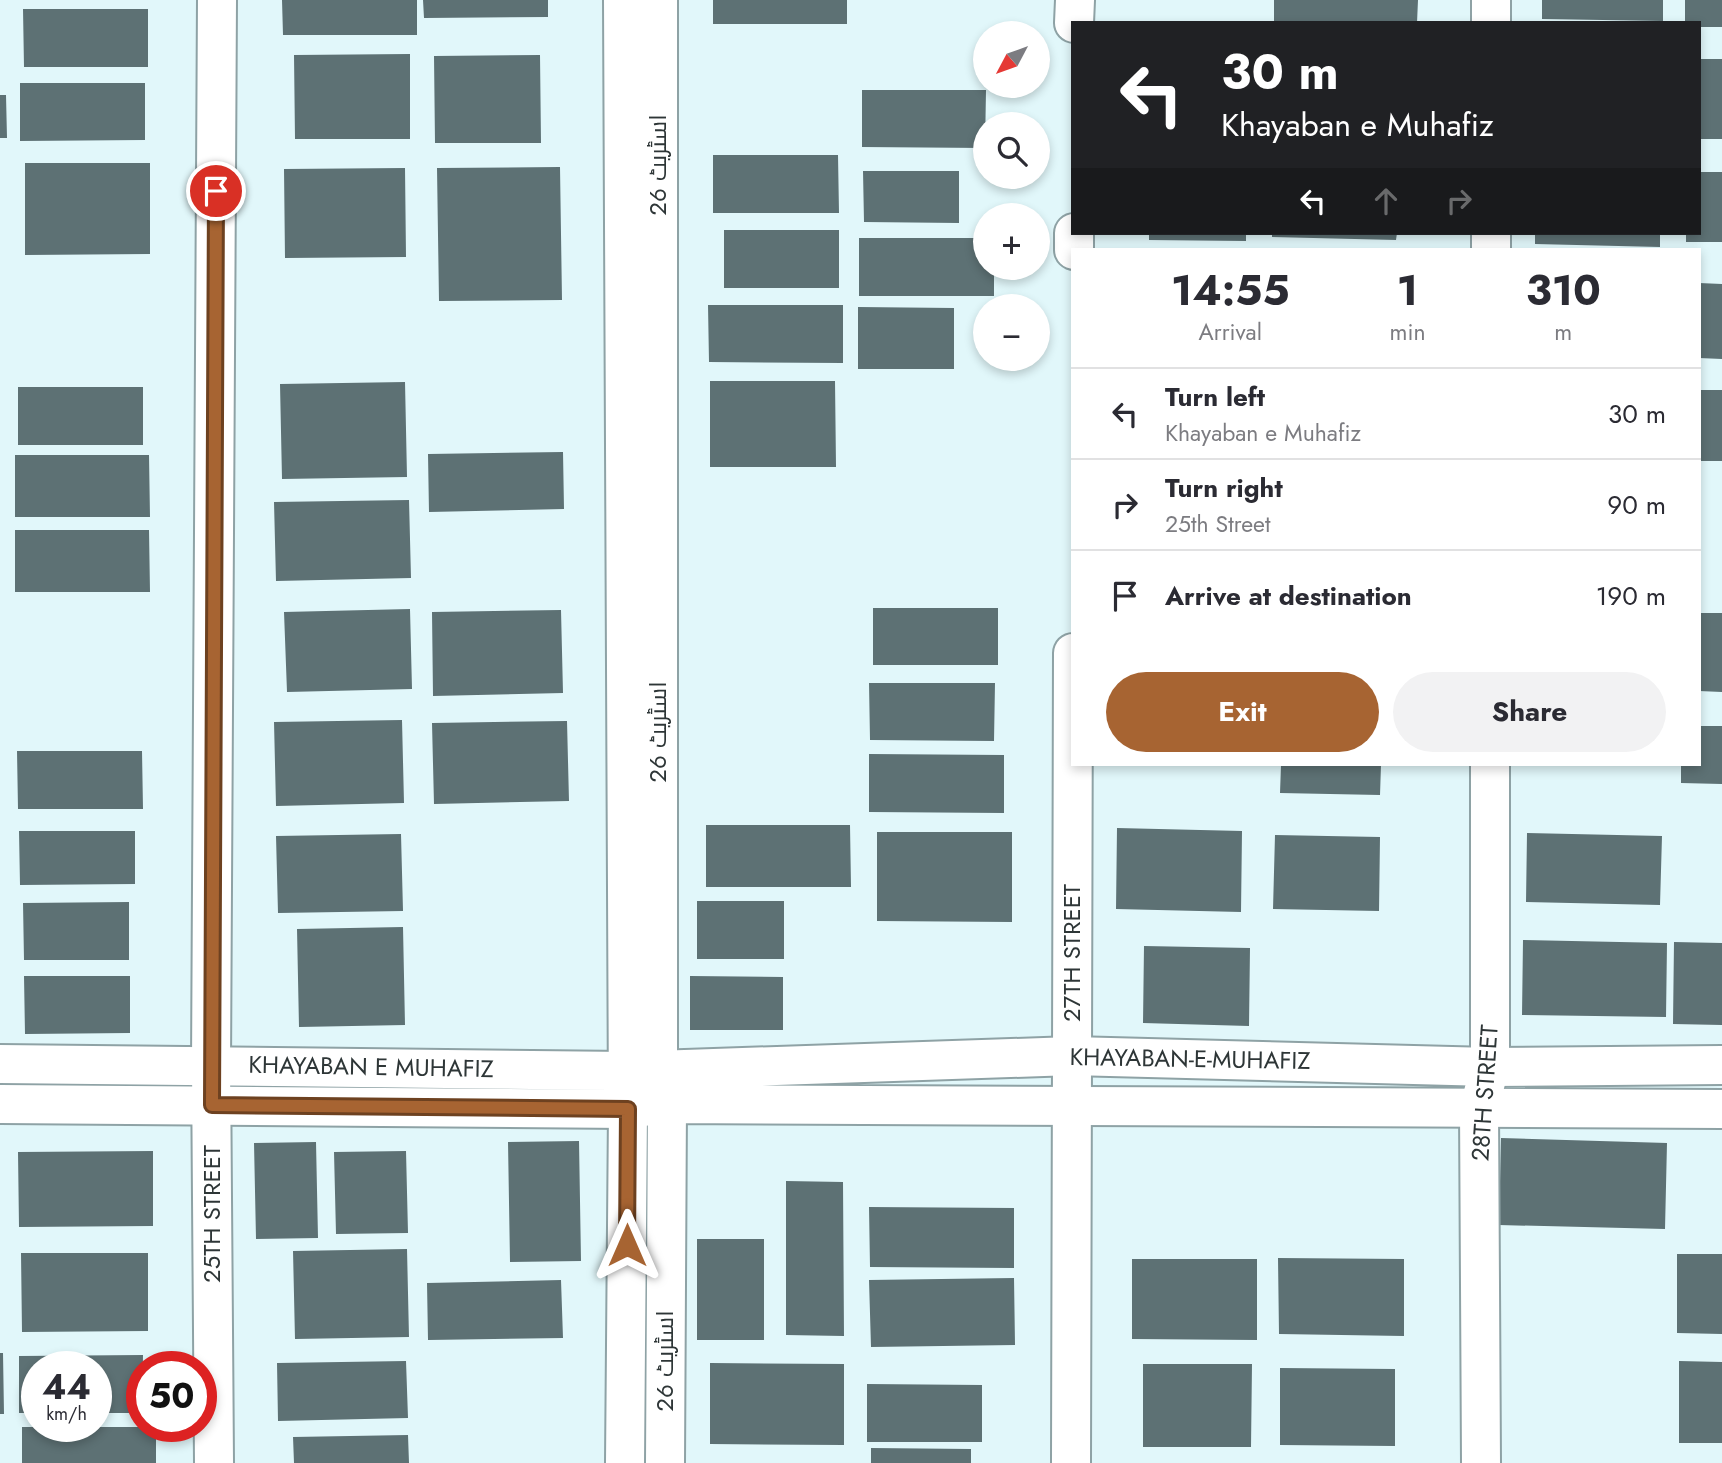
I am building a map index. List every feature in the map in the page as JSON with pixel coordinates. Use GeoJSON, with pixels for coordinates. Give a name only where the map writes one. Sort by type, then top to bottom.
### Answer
{"type":"FeatureCollection","features":[{"type":"Feature","properties":{"kind":"street","name":"25TH STREET"},"geometry":{"type":"LineString","coordinates":[[214,1463],[211,1065],[217,0]]}},
{"type":"Feature","properties":{"kind":"street","name":"اسٹریٹ 26"},"geometry":{"type":"LineString","coordinates":[[623,0],[651,1082],[665,1463]]}},
{"type":"Feature","properties":{"kind":"street","name":"اسٹریٹ 26"},"geometry":{"type":"LineString","coordinates":[[625,1463],[628,1109],[651,1082],[658,0]]}},
{"type":"Feature","properties":{"kind":"street"},"geometry":{"type":"LineString","coordinates":[[1074,0],[1074,21]]}},
{"type":"Feature","properties":{"kind":"street"},"geometry":{"type":"LineString","coordinates":[[1491,0],[1491,21]]}},
{"type":"Feature","properties":{"kind":"street","name":"27TH STREET"},"geometry":{"type":"LineString","coordinates":[[1071,1463],[1073,766]]}},
{"type":"Feature","properties":{"kind":"street","name":"28TH STREET"},"geometry":{"type":"LineString","coordinates":[[1481,1463],[1479,1108],[1490,1067],[1490,766]]}},
{"type":"Feature","properties":{"kind":"street","name":"KHAYABAN-E-MUHAFIZ"},"geometry":{"type":"LineString","coordinates":[[651,1082],[1072,1055],[1490,1067],[1722,1065]]}},
{"type":"Feature","properties":{"kind":"street","name":"KHAYABAN E MUHAFIZ"},"geometry":{"type":"LineString","coordinates":[[0,1063],[211,1065],[651,1082]]}},
{"type":"Feature","properties":{"kind":"street","name":"KHAYABAN-E-MUHAFIZ"},"geometry":{"type":"LineString","coordinates":[[651,1082],[1071,1106],[1722,1109]]}},
{"type":"Feature","properties":{"kind":"street","name":"KHAYABAN E MUHAFIZ"},"geometry":{"type":"LineString","coordinates":[[0,1104],[628,1109]]}},
{"type":"Feature","properties":{"kind":"building"},"geometry":{"type":"Polygon","coordinates":[[[282,0],[417,0],[417,35],[283,35],[282,0]]]}},
{"type":"Feature","properties":{"kind":"building"},"geometry":{"type":"Polygon","coordinates":[[[423,0],[548,0],[548,17],[424,18],[423,0]]]}},
{"type":"Feature","properties":{"kind":"building"},"geometry":{"type":"Polygon","coordinates":[[[713,0],[847,0],[847,24],[713,24],[713,0]]]}},
{"type":"Feature","properties":{"kind":"building"},"geometry":{"type":"Polygon","coordinates":[[[1274,0],[1418,0],[1417,21],[1274,21],[1274,0]]]}},
{"type":"Feature","properties":{"kind":"building"},"geometry":{"type":"Polygon","coordinates":[[[1542,0],[1663,0],[1663,21],[1542,19],[1542,0]]]}},
{"type":"Feature","properties":{"kind":"building"},"geometry":{"type":"Polygon","coordinates":[[[1685,0],[1722,0],[1722,27],[1701,27],[1701,21],[1685,21],[1685,0]]]}},
{"type":"Feature","properties":{"kind":"building"},"geometry":{"type":"Polygon","coordinates":[[[23,9],[148,9],[148,67],[24,67],[23,9]]]}},
{"type":"Feature","properties":{"kind":"building"},"geometry":{"type":"Polygon","coordinates":[[[410,54],[410,139],[295,139],[294,55],[410,54]]]}},
{"type":"Feature","properties":{"kind":"building"},"geometry":{"type":"Polygon","coordinates":[[[540,55],[541,143],[435,143],[434,56],[540,55]]]}},
{"type":"Feature","properties":{"kind":"building"},"geometry":{"type":"Polygon","coordinates":[[[1701,59],[1722,59],[1722,139],[1701,139],[1701,59]]]}},
{"type":"Feature","properties":{"kind":"building"},"geometry":{"type":"Polygon","coordinates":[[[20,83],[145,83],[145,140],[20,141],[20,83]]]}},
{"type":"Feature","properties":{"kind":"building"},"geometry":{"type":"Polygon","coordinates":[[[862,90],[973,90],[973,98],[986,98],[986,112],[973,112],[973,148],[862,147],[862,90]]]}},
{"type":"Feature","properties":{"kind":"building"},"geometry":{"type":"Polygon","coordinates":[[[0,95],[6,95],[7,138],[0,138],[0,95]]]}},
{"type":"Feature","properties":{"kind":"building"},"geometry":{"type":"Polygon","coordinates":[[[713,155],[838,155],[839,213],[713,213],[713,155]]]}},
{"type":"Feature","properties":{"kind":"building"},"geometry":{"type":"Polygon","coordinates":[[[25,163],[150,163],[150,254],[25,255],[25,163]]]}},
{"type":"Feature","properties":{"kind":"building"},"geometry":{"type":"Polygon","coordinates":[[[560,167],[562,300],[439,301],[437,168],[560,167]]]}},
{"type":"Feature","properties":{"kind":"building"},"geometry":{"type":"Polygon","coordinates":[[[405,168],[406,257],[285,258],[284,169],[405,168]]]}},
{"type":"Feature","properties":{"kind":"building"},"geometry":{"type":"Polygon","coordinates":[[[863,171],[959,171],[959,223],[864,222],[863,171]]]}},
{"type":"Feature","properties":{"kind":"building"},"geometry":{"type":"Polygon","coordinates":[[[1701,172],[1722,172],[1722,242],[1686,242],[1686,235],[1701,235],[1701,172]]]}},
{"type":"Feature","properties":{"kind":"building"},"geometry":{"type":"Polygon","coordinates":[[[724,230],[839,230],[839,288],[724,288],[724,230]]]}},
{"type":"Feature","properties":{"kind":"building"},"geometry":{"type":"Polygon","coordinates":[[[1149,235],[1246,235],[1246,241],[1149,240],[1149,235]]]}},
{"type":"Feature","properties":{"kind":"building"},"geometry":{"type":"Polygon","coordinates":[[[1272,235],[1397,235],[1396,240],[1272,235]]]}},
{"type":"Feature","properties":{"kind":"building"},"geometry":{"type":"Polygon","coordinates":[[[1535,235],[1660,235],[1660,247],[1535,244],[1535,235]]]}},
{"type":"Feature","properties":{"kind":"building"},"geometry":{"type":"Polygon","coordinates":[[[859,238],[973,238],[973,280],[994,280],[994,294],[859,296],[859,238]]]}},
{"type":"Feature","properties":{"kind":"building"},"geometry":{"type":"Polygon","coordinates":[[[1701,283],[1722,284],[1722,359],[1701,358],[1701,283]]]}},
{"type":"Feature","properties":{"kind":"building"},"geometry":{"type":"Polygon","coordinates":[[[708,305],[843,305],[843,363],[709,362],[708,305]]]}},
{"type":"Feature","properties":{"kind":"building"},"geometry":{"type":"Polygon","coordinates":[[[858,307],[954,308],[954,369],[858,369],[858,307]]]}},
{"type":"Feature","properties":{"kind":"building"},"geometry":{"type":"Polygon","coordinates":[[[710,381],[835,381],[836,467],[710,467],[710,381]]]}},
{"type":"Feature","properties":{"kind":"building"},"geometry":{"type":"Polygon","coordinates":[[[405,382],[407,477],[282,479],[280,384],[405,382]]]}},
{"type":"Feature","properties":{"kind":"building"},"geometry":{"type":"Polygon","coordinates":[[[18,387],[143,387],[143,445],[18,445],[18,387]]]}},
{"type":"Feature","properties":{"kind":"building"},"geometry":{"type":"Polygon","coordinates":[[[1701,390],[1722,390],[1722,461],[1701,461],[1701,390]]]}},
{"type":"Feature","properties":{"kind":"building"},"geometry":{"type":"Polygon","coordinates":[[[563,452],[564,509],[429,512],[428,454],[563,452]]]}},
{"type":"Feature","properties":{"kind":"building"},"geometry":{"type":"Polygon","coordinates":[[[15,455],[149,455],[150,517],[15,517],[15,455]]]}},
{"type":"Feature","properties":{"kind":"building"},"geometry":{"type":"Polygon","coordinates":[[[409,500],[411,578],[276,581],[274,502],[409,500]]]}},
{"type":"Feature","properties":{"kind":"building"},"geometry":{"type":"Polygon","coordinates":[[[15,530],[149,530],[150,592],[15,592],[15,530]]]}},
{"type":"Feature","properties":{"kind":"building"},"geometry":{"type":"Polygon","coordinates":[[[873,608],[998,608],[998,665],[873,665],[873,608]]]}},
{"type":"Feature","properties":{"kind":"building"},"geometry":{"type":"Polygon","coordinates":[[[410,609],[412,689],[287,692],[284,612],[410,609]]]}},
{"type":"Feature","properties":{"kind":"building"},"geometry":{"type":"Polygon","coordinates":[[[561,610],[563,693],[433,696],[432,612],[561,610]]]}},
{"type":"Feature","properties":{"kind":"building"},"geometry":{"type":"Polygon","coordinates":[[[1701,613],[1722,613],[1722,692],[1701,691],[1701,613]]]}},
{"type":"Feature","properties":{"kind":"building"},"geometry":{"type":"Polygon","coordinates":[[[869,683],[995,683],[994,741],[870,740],[869,683]]]}},
{"type":"Feature","properties":{"kind":"building"},"geometry":{"type":"Polygon","coordinates":[[[402,720],[404,803],[276,806],[274,722],[402,720]]]}},
{"type":"Feature","properties":{"kind":"building"},"geometry":{"type":"Polygon","coordinates":[[[567,721],[569,801],[434,804],[432,723],[567,721]]]}},
{"type":"Feature","properties":{"kind":"building"},"geometry":{"type":"Polygon","coordinates":[[[1701,726],[1722,726],[1722,784],[1681,783],[1681,766],[1701,766],[1701,726]]]}},
{"type":"Feature","properties":{"kind":"building"},"geometry":{"type":"Polygon","coordinates":[[[17,751],[142,751],[143,809],[18,809],[17,751]]]}},
{"type":"Feature","properties":{"kind":"building"},"geometry":{"type":"Polygon","coordinates":[[[869,754],[1004,755],[1004,813],[869,812],[869,754]]]}},
{"type":"Feature","properties":{"kind":"building"},"geometry":{"type":"Polygon","coordinates":[[[1281,766],[1381,766],[1380,795],[1280,793],[1281,766]]]}},
{"type":"Feature","properties":{"kind":"building"},"geometry":{"type":"Polygon","coordinates":[[[706,825],[850,825],[851,887],[706,887],[706,825]]]}},
{"type":"Feature","properties":{"kind":"building"},"geometry":{"type":"Polygon","coordinates":[[[1117,828],[1242,831],[1241,912],[1116,909],[1117,828]]]}},
{"type":"Feature","properties":{"kind":"building"},"geometry":{"type":"Polygon","coordinates":[[[19,831],[135,831],[135,884],[20,885],[19,831]]]}},
{"type":"Feature","properties":{"kind":"building"},"geometry":{"type":"Polygon","coordinates":[[[877,832],[1012,832],[1012,922],[877,921],[877,832]]]}},
{"type":"Feature","properties":{"kind":"building"},"geometry":{"type":"Polygon","coordinates":[[[1527,833],[1662,836],[1660,905],[1526,902],[1527,833]]]}},
{"type":"Feature","properties":{"kind":"building"},"geometry":{"type":"Polygon","coordinates":[[[401,834],[403,911],[278,913],[276,836],[401,834]]]}},
{"type":"Feature","properties":{"kind":"building"},"geometry":{"type":"Polygon","coordinates":[[[1275,835],[1380,837],[1379,911],[1273,909],[1275,835]]]}},
{"type":"Feature","properties":{"kind":"building"},"geometry":{"type":"Polygon","coordinates":[[[697,901],[784,901],[784,959],[697,959],[697,901]]]}},
{"type":"Feature","properties":{"kind":"building"},"geometry":{"type":"Polygon","coordinates":[[[129,902],[129,960],[24,960],[23,903],[129,902]]]}},
{"type":"Feature","properties":{"kind":"building"},"geometry":{"type":"Polygon","coordinates":[[[403,927],[405,1025],[299,1027],[297,929],[403,927]]]}},
{"type":"Feature","properties":{"kind":"building"},"geometry":{"type":"Polygon","coordinates":[[[1523,940],[1667,943],[1666,1017],[1522,1015],[1523,940]]]}},
{"type":"Feature","properties":{"kind":"building"},"geometry":{"type":"Polygon","coordinates":[[[1674,942],[1722,943],[1722,1025],[1673,1024],[1674,942]]]}},
{"type":"Feature","properties":{"kind":"building"},"geometry":{"type":"Polygon","coordinates":[[[1144,946],[1250,948],[1249,1026],[1143,1023],[1144,946]]]}},
{"type":"Feature","properties":{"kind":"building"},"geometry":{"type":"Polygon","coordinates":[[[24,976],[130,976],[130,1033],[25,1034],[24,976]]]}},
{"type":"Feature","properties":{"kind":"building"},"geometry":{"type":"Polygon","coordinates":[[[690,976],[783,977],[783,1030],[690,1030],[690,976]]]}},
{"type":"Feature","properties":{"kind":"building"},"geometry":{"type":"Polygon","coordinates":[[[1501,1138],[1667,1143],[1665,1229],[1499,1225],[1501,1138]]]}},
{"type":"Feature","properties":{"kind":"building"},"geometry":{"type":"Polygon","coordinates":[[[579,1141],[581,1261],[510,1262],[508,1142],[579,1141]]]}},
{"type":"Feature","properties":{"kind":"building"},"geometry":{"type":"Polygon","coordinates":[[[316,1142],[318,1238],[256,1239],[254,1143],[316,1142]]]}},
{"type":"Feature","properties":{"kind":"building"},"geometry":{"type":"Polygon","coordinates":[[[153,1151],[153,1226],[19,1227],[18,1152],[153,1151]]]}},
{"type":"Feature","properties":{"kind":"building"},"geometry":{"type":"Polygon","coordinates":[[[406,1151],[408,1233],[336,1234],[334,1152],[406,1151]]]}},
{"type":"Feature","properties":{"kind":"building"},"geometry":{"type":"Polygon","coordinates":[[[786,1181],[843,1182],[844,1336],[786,1335],[786,1181]]]}},
{"type":"Feature","properties":{"kind":"building"},"geometry":{"type":"Polygon","coordinates":[[[869,1207],[1014,1208],[1014,1268],[870,1267],[869,1207]]]}},
{"type":"Feature","properties":{"kind":"building"},"geometry":{"type":"Polygon","coordinates":[[[697,1239],[764,1239],[764,1340],[697,1340],[697,1239]]]}},
{"type":"Feature","properties":{"kind":"building"},"geometry":{"type":"Polygon","coordinates":[[[407,1249],[409,1337],[295,1339],[293,1251],[407,1249]]]}},
{"type":"Feature","properties":{"kind":"building"},"geometry":{"type":"Polygon","coordinates":[[[21,1253],[148,1253],[148,1331],[22,1332],[21,1253]]]}},
{"type":"Feature","properties":{"kind":"building"},"geometry":{"type":"Polygon","coordinates":[[[1677,1254],[1722,1254],[1722,1334],[1677,1333],[1677,1254]]]}},
{"type":"Feature","properties":{"kind":"building"},"geometry":{"type":"Polygon","coordinates":[[[1278,1258],[1404,1259],[1404,1336],[1279,1334],[1278,1258]]]}},
{"type":"Feature","properties":{"kind":"building"},"geometry":{"type":"Polygon","coordinates":[[[1132,1259],[1257,1259],[1257,1340],[1132,1339],[1132,1259]]]}},
{"type":"Feature","properties":{"kind":"building"},"geometry":{"type":"Polygon","coordinates":[[[1014,1278],[1015,1345],[871,1347],[869,1280],[1014,1278]]]}},
{"type":"Feature","properties":{"kind":"building"},"geometry":{"type":"Polygon","coordinates":[[[561,1280],[563,1338],[428,1340],[427,1283],[561,1280]]]}},
{"type":"Feature","properties":{"kind":"building"},"geometry":{"type":"Polygon","coordinates":[[[0,1353],[3,1353],[4,1414],[0,1414],[0,1353]]]}},
{"type":"Feature","properties":{"kind":"building"},"geometry":{"type":"Polygon","coordinates":[[[112,1355],[126,1355],[126,1413],[112,1413],[112,1355]]]}},
{"type":"Feature","properties":{"kind":"building"},"geometry":{"type":"Polygon","coordinates":[[[21,1356],[21,1413],[19,1413],[21,1356]]]}},
{"type":"Feature","properties":{"kind":"building"},"geometry":{"type":"Polygon","coordinates":[[[406,1361],[408,1418],[278,1421],[277,1363],[406,1361]]]}},
{"type":"Feature","properties":{"kind":"building"},"geometry":{"type":"Polygon","coordinates":[[[1679,1361],[1722,1362],[1722,1443],[1679,1443],[1679,1361]]]}},
{"type":"Feature","properties":{"kind":"building"},"geometry":{"type":"Polygon","coordinates":[[[710,1363],[844,1364],[844,1445],[710,1444],[710,1363]]]}},
{"type":"Feature","properties":{"kind":"building"},"geometry":{"type":"Polygon","coordinates":[[[1143,1364],[1252,1364],[1251,1447],[1143,1447],[1143,1364]]]}},
{"type":"Feature","properties":{"kind":"building"},"geometry":{"type":"Polygon","coordinates":[[[1280,1368],[1395,1369],[1395,1446],[1280,1445],[1280,1368]]]}},
{"type":"Feature","properties":{"kind":"building"},"geometry":{"type":"Polygon","coordinates":[[[867,1384],[982,1385],[982,1442],[867,1442],[867,1384]]]}},
{"type":"Feature","properties":{"kind":"building"},"geometry":{"type":"Polygon","coordinates":[[[112,1427],[126,1427],[126,1442],[156,1442],[156,1463],[22,1463],[22,1442],[112,1442],[112,1427]]]}},
{"type":"Feature","properties":{"kind":"building"},"geometry":{"type":"Polygon","coordinates":[[[408,1435],[409,1463],[294,1463],[293,1437],[408,1435]]]}},
{"type":"Feature","properties":{"kind":"building"},"geometry":{"type":"Polygon","coordinates":[[[871,1448],[971,1449],[971,1463],[871,1463],[871,1448]]]}},
{"type":"Feature","properties":{"kind":"route"},"geometry":{"type":"LineString","coordinates":[[216,191],[212,1105],[628,1109],[627,1245]]}}]}
